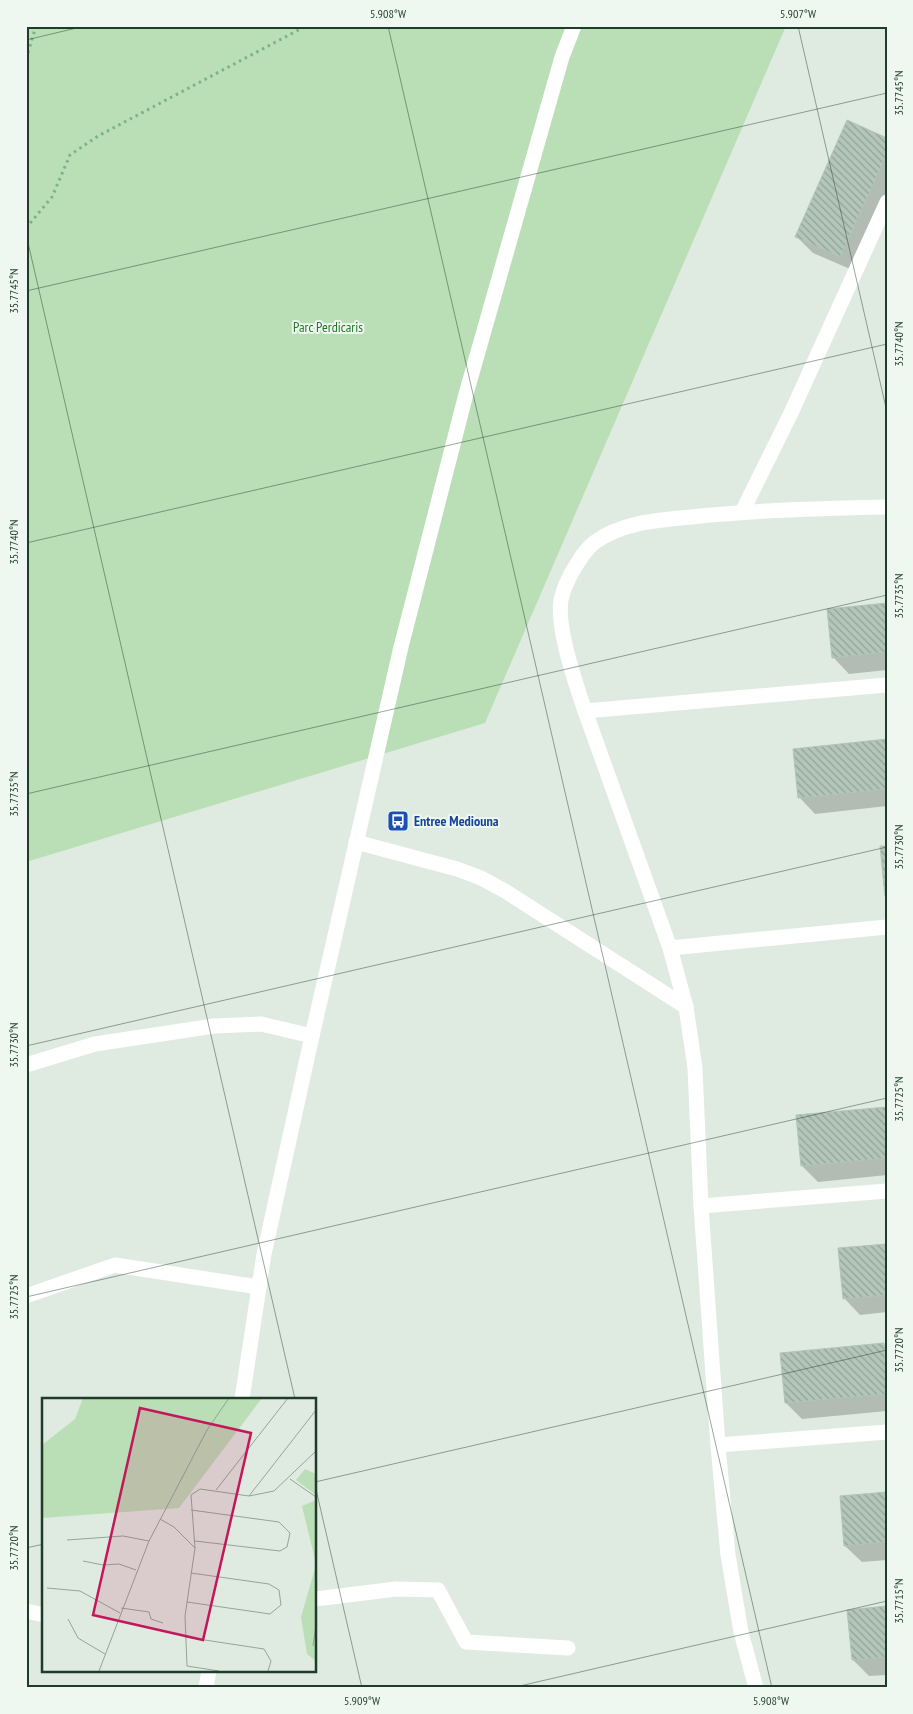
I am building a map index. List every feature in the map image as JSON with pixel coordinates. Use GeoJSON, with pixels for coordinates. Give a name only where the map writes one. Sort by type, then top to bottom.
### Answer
{"type":"FeatureCollection","features":[{"type":"Feature","properties":{"kind":"street"},"geometry":{"type":"LineString","coordinates":[[242,1398],[264,1254],[401,647],[466,394],[562,57],[574,26]]}},
{"type":"Feature","properties":{"kind":"street"},"geometry":{"type":"LineString","coordinates":[[742,512],[791,414],[887,202]]}},
{"type":"Feature","properties":{"kind":"street"},"geometry":{"type":"LineString","coordinates":[[756,1688],[741,1632],[728,1555],[701,1206],[694,1068],[686,1007],[670,948],[584,710],[565,641],[560,614],[561,597],[573,570],[594,542],[616,530],[652,521],[742,512],[887,507]]}},
{"type":"Feature","properties":{"kind":"street"},"geometry":{"type":"LineString","coordinates":[[584,710],[887,685]]}},
{"type":"Feature","properties":{"kind":"street"},"geometry":{"type":"LineString","coordinates":[[356,842],[457,869],[481,878],[686,1007]]}},
{"type":"Feature","properties":{"kind":"street"},"geometry":{"type":"LineString","coordinates":[[670,948],[887,927]]}},
{"type":"Feature","properties":{"kind":"street"},"geometry":{"type":"LineString","coordinates":[[26,1065],[95,1044],[214,1026],[261,1024],[312,1036]]}},
{"type":"Feature","properties":{"kind":"street"},"geometry":{"type":"LineString","coordinates":[[701,1206],[887,1191]]}},
{"type":"Feature","properties":{"kind":"street"},"geometry":{"type":"LineString","coordinates":[[26,1296],[115,1265],[259,1287]]}},
{"type":"Feature","properties":{"kind":"street"},"geometry":{"type":"LineString","coordinates":[[718,1445],[887,1432]]}},
{"type":"Feature","properties":{"kind":"street"},"geometry":{"type":"LineString","coordinates":[[316,1598],[396,1589],[438,1590],[466,1642],[568,1648]]}},
{"type":"Feature","properties":{"kind":"street"},"geometry":{"type":"LineString","coordinates":[[26,1611],[42,1615]]}},
{"type":"Feature","properties":{"kind":"street"},"geometry":{"type":"LineString","coordinates":[[206,1688],[209,1672]]}},
{"type":"Feature","properties":{"kind":"path"},"geometry":{"type":"LineString","coordinates":[[26,59],[36,26]]}},
{"type":"Feature","properties":{"kind":"path"},"geometry":{"type":"LineString","coordinates":[[26,228],[52,197],[70,155],[98,136],[306,26]]}},
{"type":"Feature","properties":{"kind":"green space","name":"Parc Perdicaris"},"geometry":{"type":"Polygon","coordinates":[[[26,26],[786,26],[485,723],[26,862],[26,26]]]}},
{"type":"Feature","properties":{"kind":"building"},"geometry":{"type":"Polygon","coordinates":[[[847,120],[887,138],[887,153],[840,257],[795,237],[847,120]]]}},
{"type":"Feature","properties":{"kind":"building"},"geometry":{"type":"Polygon","coordinates":[[[887,603],[887,652],[832,658],[827,609],[887,603]]]}},
{"type":"Feature","properties":{"kind":"building"},"geometry":{"type":"Polygon","coordinates":[[[887,739],[887,789],[798,798],[793,749],[887,739]]]}},
{"type":"Feature","properties":{"kind":"building"},"geometry":{"type":"Polygon","coordinates":[[[880,846],[887,846],[887,895],[885,896],[880,846]]]}},
{"type":"Feature","properties":{"kind":"building"},"geometry":{"type":"Polygon","coordinates":[[[887,1107],[887,1158],[801,1166],[796,1115],[887,1107]]]}},
{"type":"Feature","properties":{"kind":"building"},"geometry":{"type":"Polygon","coordinates":[[[887,1244],[887,1295],[843,1299],[838,1248],[887,1244]]]}},
{"type":"Feature","properties":{"kind":"building"},"geometry":{"type":"Polygon","coordinates":[[[884,1343],[887,1394],[785,1403],[780,1353],[884,1343]]]}},
{"type":"Feature","properties":{"kind":"building"},"geometry":{"type":"Polygon","coordinates":[[[887,1492],[887,1542],[844,1546],[840,1496],[887,1492]]]}},
{"type":"Feature","properties":{"kind":"building"},"geometry":{"type":"Polygon","coordinates":[[[887,1606],[887,1657],[852,1660],[847,1610],[887,1606]]]}},
{"type":"Feature","properties":{"kind":"place","name":"Entree Mediouna"},"geometry":{"type":"Point","coordinates":[398,821]}}]}
